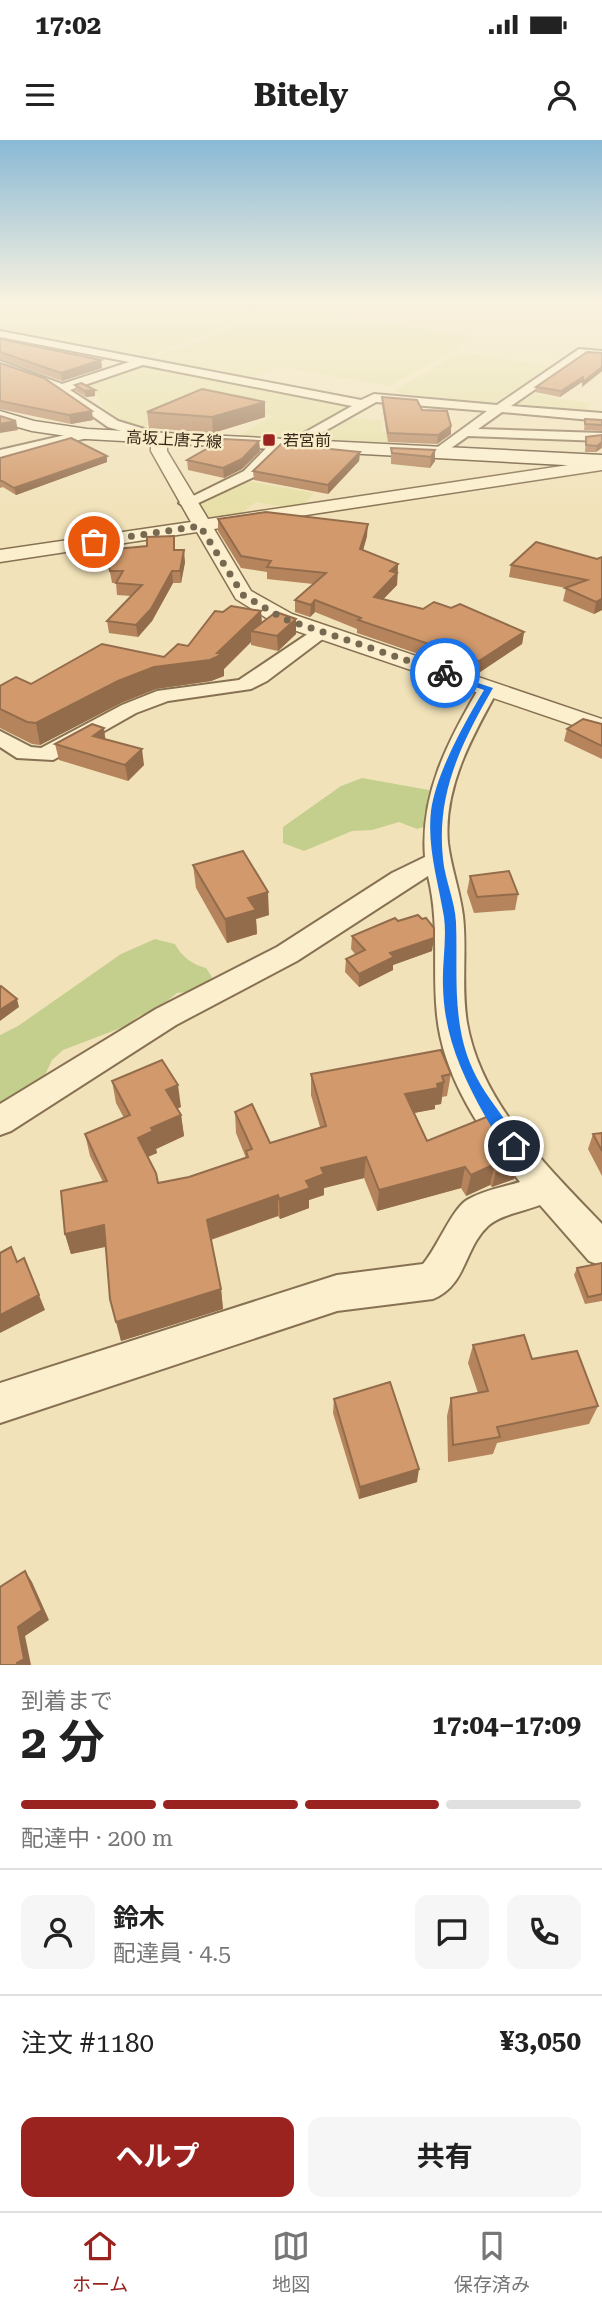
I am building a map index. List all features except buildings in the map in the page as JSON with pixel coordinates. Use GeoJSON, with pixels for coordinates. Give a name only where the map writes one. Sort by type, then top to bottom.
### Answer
{"type":"FeatureCollection","features":[{"type":"Feature","properties":{"kind":"main road","name":"高坂上唐子線"},"geometry":{"type":"LineString","coordinates":[[0,416],[40,428],[86,434],[440,452],[598,466]]}},
{"type":"Feature","properties":{"kind":"street"},"geometry":{"type":"LineString","coordinates":[[23,371],[41,377],[60,388],[113,424],[159,438],[159,451],[200,526],[243,595],[284,619],[602,727]]}},
{"type":"Feature","properties":{"kind":"street"},"geometry":{"type":"LineString","coordinates":[[60,388],[85,383],[115,371]]}},
{"type":"Feature","properties":{"kind":"street"},"geometry":{"type":"LineString","coordinates":[[188,371],[362,404]]}},
{"type":"Feature","properties":{"kind":"street"},"geometry":{"type":"LineString","coordinates":[[440,452],[553,371]]}},
{"type":"Feature","properties":{"kind":"street"},"geometry":{"type":"LineString","coordinates":[[187,503],[247,479],[286,445],[374,398],[602,417]]}},
{"type":"Feature","properties":{"kind":"street"},"geometry":{"type":"LineString","coordinates":[[580,436],[584,417],[602,402]]}},
{"type":"Feature","properties":{"kind":"street"},"geometry":{"type":"LineString","coordinates":[[465,432],[602,437]]}},
{"type":"Feature","properties":{"kind":"street"},"geometry":{"type":"LineString","coordinates":[[0,454],[86,434]]}},
{"type":"Feature","properties":{"kind":"street"},"geometry":{"type":"LineString","coordinates":[[0,556],[598,466]]}},
{"type":"Feature","properties":{"kind":"street"},"geometry":{"type":"LineString","coordinates":[[0,737],[24,752],[45,755],[129,709],[164,695],[244,685],[260,677],[321,631]]}},
{"type":"Feature","properties":{"kind":"street"},"geometry":{"type":"LineString","coordinates":[[489,688],[460,737],[436,810],[437,861],[450,919],[449,986],[453,1028],[466,1070],[498,1125],[546,1188],[602,1249]]}},
{"type":"Feature","properties":{"kind":"street"},"geometry":{"type":"LineString","coordinates":[[0,1121],[166,1017],[287,954],[401,879],[437,861]]}},
{"type":"Feature","properties":{"kind":"street"},"geometry":{"type":"LineString","coordinates":[[0,1403],[337,1293],[433,1281],[450,1260],[465,1227],[478,1212],[546,1188]]}},
{"type":"Feature","properties":{"kind":"shaded area"},"geometry":{"type":"Polygon","coordinates":[[[120,371],[184,371],[355,404],[293,439],[236,437],[274,416],[204,401],[143,428],[121,421],[101,404],[94,391],[83,386],[120,371]]]}},
{"type":"Feature","properties":{"kind":"shaded area"},"geometry":{"type":"Polygon","coordinates":[[[200,371],[266,371],[248,380],[200,371]]]}},
{"type":"Feature","properties":{"kind":"shaded area"},"geometry":{"type":"Polygon","coordinates":[[[306,371],[416,371],[389,386],[306,371]]]}},
{"type":"Feature","properties":{"kind":"shaded area"},"geometry":{"type":"Polygon","coordinates":[[[428,371],[544,371],[493,404],[392,392],[428,371]]]}},
{"type":"Feature","properties":{"kind":"shaded area"},"geometry":{"type":"Polygon","coordinates":[[[529,393],[592,404],[580,415],[509,406],[529,393]]]}},
{"type":"Feature","properties":{"kind":"shaded area"},"geometry":{"type":"Polygon","coordinates":[[[345,418],[381,420],[382,432],[395,432],[392,444],[304,440],[345,418]]]}},
{"type":"Feature","properties":{"kind":"shaded area"},"geometry":{"type":"Polygon","coordinates":[[[247,481],[314,493],[303,505],[285,507],[256,502],[238,516],[213,519],[203,514],[196,503],[247,481]]]}},
{"type":"Feature","properties":{"kind":"green space"},"geometry":{"type":"Polygon","coordinates":[[[362,778],[429,790],[442,815],[430,825],[417,829],[399,822],[372,830],[352,831],[304,851],[283,843],[283,827],[341,786],[362,778]]]}},
{"type":"Feature","properties":{"kind":"green space"},"geometry":{"type":"Polygon","coordinates":[[[155,939],[175,944],[184,956],[206,968],[212,977],[199,991],[177,993],[156,1010],[139,1016],[126,1026],[63,1050],[52,1060],[41,1083],[0,1109],[0,1035],[18,1026],[121,954],[155,939]]]}},
{"type":"Feature","properties":{"kind":"way so far"},"geometry":{"type":"LineString","coordinates":[[94,542],[200,526],[243,595],[253,603],[284,619],[445,673]]}},
{"type":"Feature","properties":{"kind":"place","name":"若宮前"},"geometry":{"type":"Point","coordinates":[269,440]}},
{"type":"Feature","properties":{"kind":"route"},"geometry":{"type":"LineString","coordinates":[[445,673],[489,688],[460,737],[436,810],[437,861],[450,919],[449,986],[453,1028],[466,1070],[498,1125],[514,1146]]}}]}
